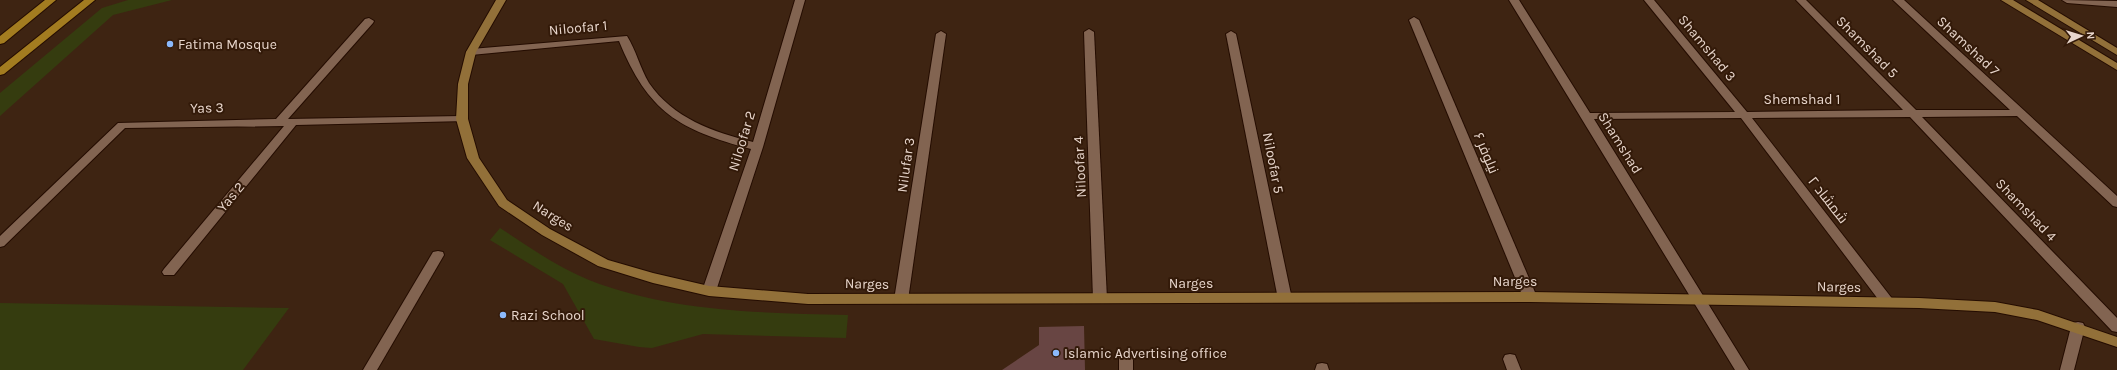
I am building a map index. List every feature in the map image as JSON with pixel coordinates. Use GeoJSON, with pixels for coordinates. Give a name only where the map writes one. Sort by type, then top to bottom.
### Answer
{"type":"FeatureCollection","features":[{"type":"Feature","properties":{"kind":"main road"},"geometry":{"type":"LineString","coordinates":[[0,41],[52,0]]}},
{"type":"Feature","properties":{"kind":"main road"},"geometry":{"type":"LineString","coordinates":[[0,72],[90,0]]}},
{"type":"Feature","properties":{"kind":"street","name":"Narges"},"geometry":{"type":"LineString","coordinates":[[501,0],[471,52],[463,84],[462,119],[472,158],[503,203],[546,232],[603,263],[653,278],[709,291],[808,299],[901,300],[1530,297],[1889,304],[1919,303],[1996,307],[2038,315],[2078,327],[2117,342]]}},
{"type":"Feature","properties":{"kind":"street","name":"Niloofar 2"},"geometry":{"type":"LineString","coordinates":[[709,291],[757,147],[800,0]]}},
{"type":"Feature","properties":{"kind":"street","name":"Shamshad"},"geometry":{"type":"LineString","coordinates":[[1514,0],[1701,301],[1742,370]]}},
{"type":"Feature","properties":{"kind":"street","name":"Shamshad 3"},"geometry":{"type":"LineString","coordinates":[[1649,0],[1744,115]]}},
{"type":"Feature","properties":{"kind":"street","name":"Shamshad 5"},"geometry":{"type":"LineString","coordinates":[[1801,0],[1913,114]]}},
{"type":"Feature","properties":{"kind":"street","name":"Shamshad 7"},"geometry":{"type":"LineString","coordinates":[[1898,0],[2117,203]]}},
{"type":"Feature","properties":{"kind":"street"},"geometry":{"type":"LineString","coordinates":[[2006,0],[2117,67]]}},
{"type":"Feature","properties":{"kind":"street"},"geometry":{"type":"LineString","coordinates":[[2031,0],[2117,52]]}},
{"type":"Feature","properties":{"kind":"street"},"geometry":{"type":"LineString","coordinates":[[2067,0],[2117,4]]}},
{"type":"Feature","properties":{"kind":"street","name":"نیلوفر ۶"},"geometry":{"type":"LineString","coordinates":[[1414,20],[1530,297]]}},
{"type":"Feature","properties":{"kind":"street"},"geometry":{"type":"LineString","coordinates":[[278,122],[369,21]]}},
{"type":"Feature","properties":{"kind":"street","name":"Niloofar 4"},"geometry":{"type":"LineString","coordinates":[[1089,32],[1100,300]]}},
{"type":"Feature","properties":{"kind":"street","name":"Nilufar 3"},"geometry":{"type":"LineString","coordinates":[[901,300],[941,34]]}},
{"type":"Feature","properties":{"kind":"street","name":"Niloofar 5"},"geometry":{"type":"LineString","coordinates":[[1232,34],[1285,299]]}},
{"type":"Feature","properties":{"kind":"street","name":"Niloofar 1"},"geometry":{"type":"LineString","coordinates":[[471,52],[623,38],[633,65],[651,94],[682,122],[717,137],[757,147]]}},
{"type":"Feature","properties":{"kind":"street","name":"Shemshad 1"},"geometry":{"type":"LineString","coordinates":[[1585,116],[2019,113]]}},
{"type":"Feature","properties":{"kind":"street","name":"Shamshad 4"},"geometry":{"type":"LineString","coordinates":[[1913,114],[2117,328]]}},
{"type":"Feature","properties":{"kind":"street","name":"شمشاد ۲"},"geometry":{"type":"LineString","coordinates":[[1744,115],[1889,304]]}},
{"type":"Feature","properties":{"kind":"street","name":"Yas 3"},"geometry":{"type":"LineString","coordinates":[[0,243],[122,125],[462,119]]}},
{"type":"Feature","properties":{"kind":"street","name":"Yas 2"},"geometry":{"type":"LineString","coordinates":[[169,272],[293,122]]}},
{"type":"Feature","properties":{"kind":"street"},"geometry":{"type":"LineString","coordinates":[[370,370],[438,255]]}},
{"type":"Feature","properties":{"kind":"street"},"geometry":{"type":"LineString","coordinates":[[2067,370],[2078,327]]}},
{"type":"Feature","properties":{"kind":"green space"},"geometry":{"type":"Polygon","coordinates":[[[128,0],[172,0],[113,15],[0,116],[0,93],[102,8],[128,0]]]}},
{"type":"Feature","properties":{"kind":"green space"},"geometry":{"type":"Polygon","coordinates":[[[500,228],[543,256],[577,275],[620,291],[684,305],[717,309],[848,315],[846,338],[703,334],[652,348],[594,339],[563,284],[490,240],[500,228]]]}},
{"type":"Feature","properties":{"kind":"green space"},"geometry":{"type":"Polygon","coordinates":[[[0,303],[289,308],[243,370],[0,370],[0,303]]]}},
{"type":"Feature","properties":{"kind":"building","name":"Islamic Advertising office"},"geometry":{"type":"Polygon","coordinates":[[[1084,326],[1085,370],[1002,370],[1039,345],[1039,327],[1084,326]]]}},
{"type":"Feature","properties":{"kind":"place","name":"Fatima Mosque"},"geometry":{"type":"Point","coordinates":[170,44]}},
{"type":"Feature","properties":{"kind":"place","name":"Razi School"},"geometry":{"type":"Point","coordinates":[503,315]}},
{"type":"Feature","properties":{"kind":"place","name":"Islamic Advertising office"},"geometry":{"type":"Point","coordinates":[1056,353]}}]}
